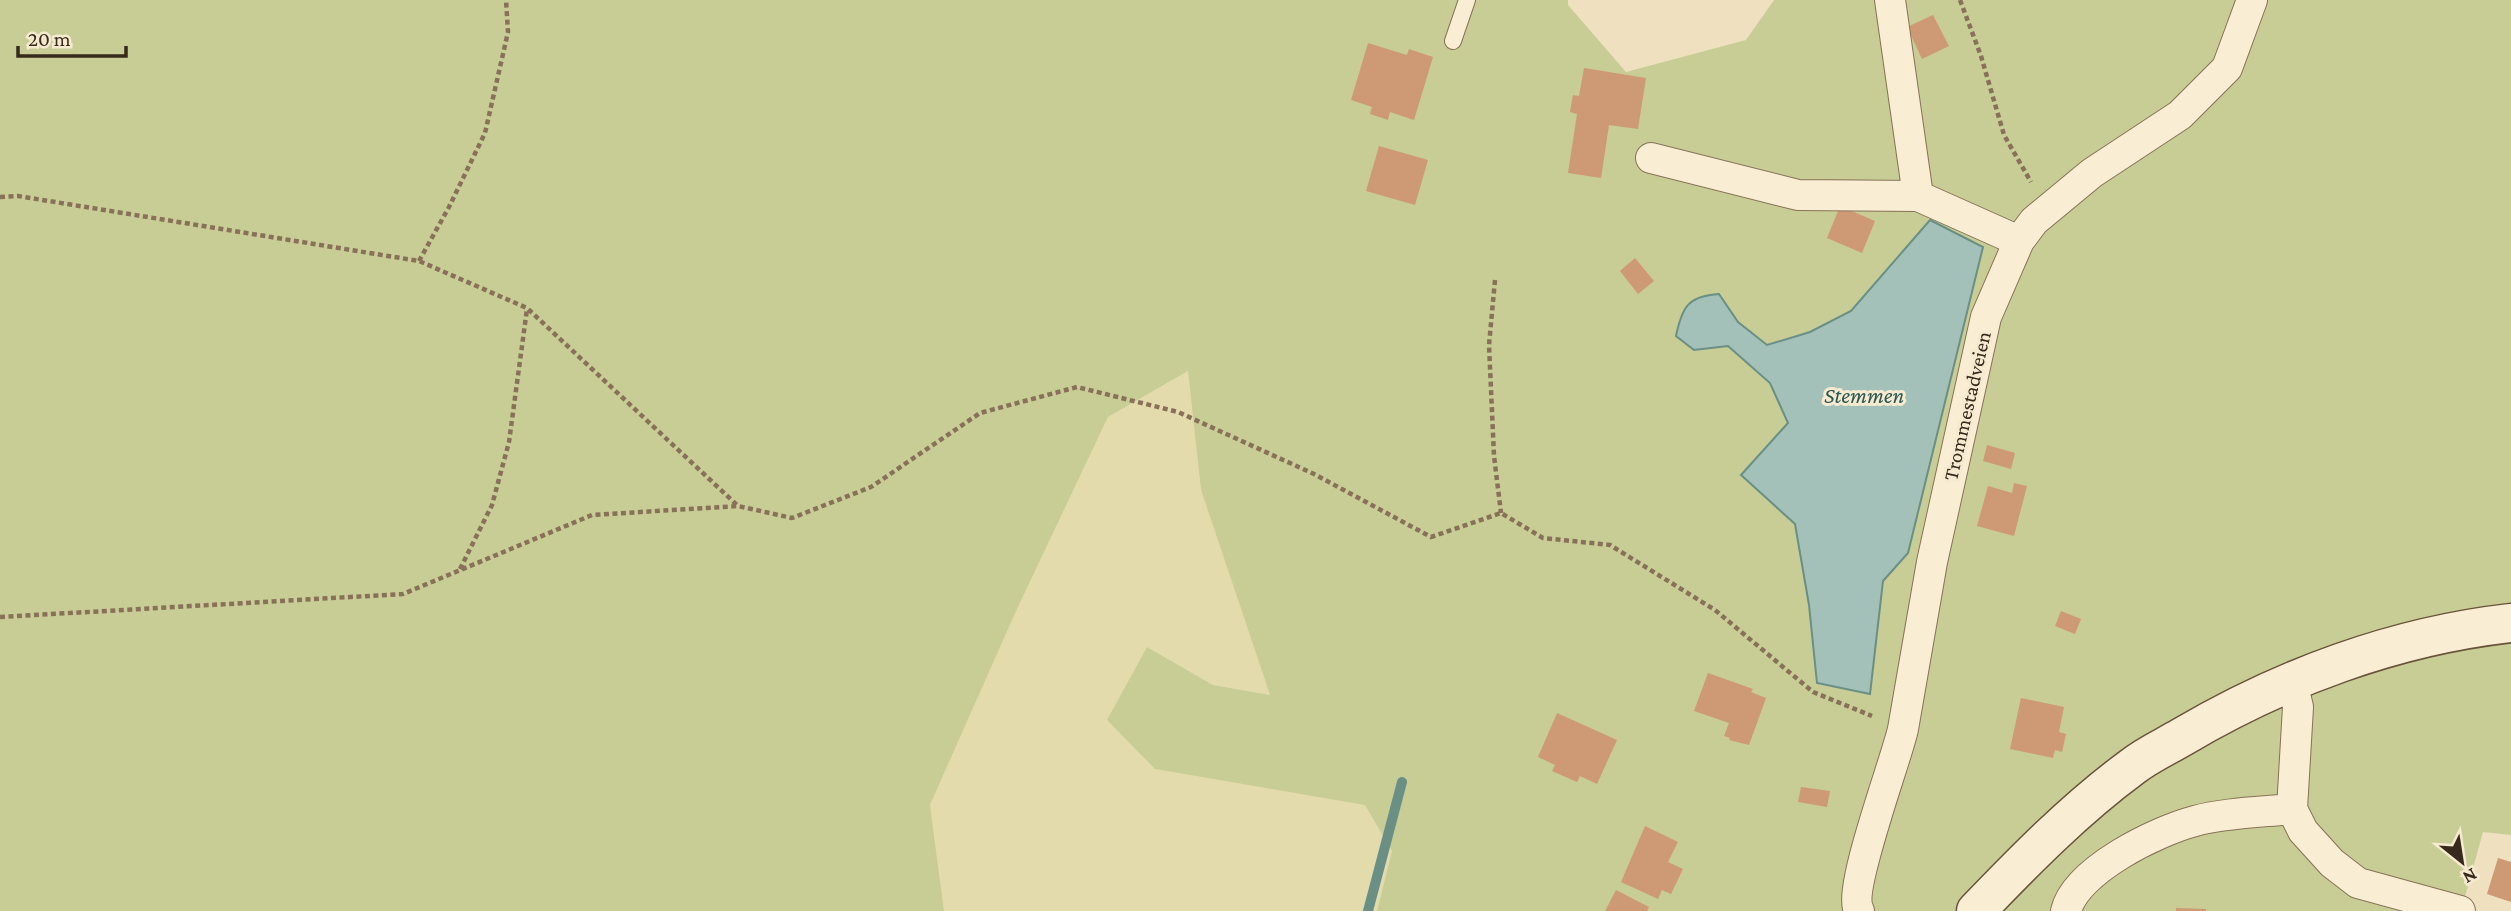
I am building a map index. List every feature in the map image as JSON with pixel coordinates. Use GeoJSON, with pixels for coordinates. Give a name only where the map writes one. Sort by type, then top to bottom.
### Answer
{"type":"FeatureCollection","features":[{"type":"Feature","properties":{"kind":"main road"},"geometry":{"type":"LineString","coordinates":[[1976,911],[2071,817],[2133,766],[2211,720],[2292,682],[2351,659],[2408,642],[2475,627],[2511,623]]}},
{"type":"Feature","properties":{"kind":"street"},"geometry":{"type":"LineString","coordinates":[[1890,0],[1918,196]]}},
{"type":"Feature","properties":{"kind":"street","name":"Trommestadveien"},"geometry":{"type":"LineString","coordinates":[[1859,911],[1856,905],[1861,871],[1897,757],[1932,562],[1986,317],[2019,241],[2034,221],[2092,173],[2180,115],[2227,68],[2252,0]]}},
{"type":"Feature","properties":{"kind":"street"},"geometry":{"type":"LineString","coordinates":[[1651,158],[1798,195],[1918,196],[2019,241]]}},
{"type":"Feature","properties":{"kind":"street"},"geometry":{"type":"LineString","coordinates":[[2292,682],[2298,707],[2292,808],[2303,831],[2332,863],[2358,883],[2460,911]]}},
{"type":"Feature","properties":{"kind":"street"},"geometry":{"type":"LineString","coordinates":[[2066,911],[2080,887],[2096,870],[2134,846],[2195,821],[2292,808]]}},
{"type":"Feature","properties":{"kind":"lane"},"geometry":{"type":"LineString","coordinates":[[1453,41],[1467,0]]}},
{"type":"Feature","properties":{"kind":"path"},"geometry":{"type":"LineString","coordinates":[[419,261],[485,133],[508,32],[506,0]]}},
{"type":"Feature","properties":{"kind":"path"},"geometry":{"type":"LineString","coordinates":[[1960,0],[1981,56],[2004,135],[2048,210]]}},
{"type":"Feature","properties":{"kind":"path"},"geometry":{"type":"LineString","coordinates":[[0,197],[32,199],[419,261],[527,308],[738,506]]}},
{"type":"Feature","properties":{"kind":"path"},"geometry":{"type":"LineString","coordinates":[[1495,280],[1489,345],[1494,456],[1502,514]]}},
{"type":"Feature","properties":{"kind":"path"},"geometry":{"type":"LineString","coordinates":[[460,570],[492,505],[509,442],[527,308]]}},
{"type":"Feature","properties":{"kind":"path"},"geometry":{"type":"LineString","coordinates":[[0,617],[403,594],[592,515],[738,506],[792,518],[871,487],[979,414],[1077,387],[1178,412],[1314,474],[1430,537],[1502,514],[1543,538],[1610,545],[1715,610],[1813,692],[1903,729]]}},
{"type":"Feature","properties":{"kind":"shaded area"},"geometry":{"type":"Polygon","coordinates":[[[1188,371],[1201,490],[1270,695],[1213,685],[1147,647],[1155,769],[1365,804],[1392,851],[1377,911],[944,911],[930,805],[1017,609],[1108,417],[1188,371]]]}},
{"type":"Feature","properties":{"kind":"green space"},"geometry":{"type":"Polygon","coordinates":[[[0,0],[1568,0],[1568,5],[1626,72],[1746,40],[1774,0],[2511,0],[2511,835],[2483,832],[2461,911],[1377,911],[1392,851],[1365,805],[1155,769],[1107,720],[1147,647],[1213,685],[1270,695],[1201,490],[1188,371],[1108,417],[1017,609],[930,805],[944,911],[0,911],[0,0]]]}},
{"type":"Feature","properties":{"kind":"water","name":"Stemmen"},"geometry":{"type":"Polygon","coordinates":[[[1930,220],[1983,247],[1908,553],[1883,581],[1870,694],[1817,683],[1809,605],[1795,524],[1741,475],[1788,423],[1770,383],[1728,346],[1694,350],[1676,336],[1681,317],[1688,305],[1700,297],[1719,294],[1738,322],[1767,345],[1810,332],[1851,311],[1930,220]]]}},
{"type":"Feature","properties":{"kind":"building"},"geometry":{"type":"Polygon","coordinates":[[[1933,15],[1949,46],[1922,59],[1907,27],[1933,15]]]}},
{"type":"Feature","properties":{"kind":"building"},"geometry":{"type":"Polygon","coordinates":[[[1368,43],[1407,55],[1409,49],[1433,57],[1414,120],[1390,112],[1388,120],[1370,114],[1372,107],[1351,100],[1368,43]]]}},
{"type":"Feature","properties":{"kind":"building"},"geometry":{"type":"Polygon","coordinates":[[[1584,68],[1646,78],[1638,129],[1609,125],[1601,178],[1568,173],[1577,114],[1570,112],[1573,95],[1579,96],[1584,68]]]}},
{"type":"Feature","properties":{"kind":"building"},"geometry":{"type":"Polygon","coordinates":[[[1379,146],[1428,160],[1415,205],[1366,191],[1379,146]]]}},
{"type":"Feature","properties":{"kind":"building"},"geometry":{"type":"Polygon","coordinates":[[[1840,206],[1875,221],[1862,253],[1827,238],[1840,206]]]}},
{"type":"Feature","properties":{"kind":"building"},"geometry":{"type":"Polygon","coordinates":[[[1635,258],[1654,281],[1638,294],[1620,271],[1635,258]]]}},
{"type":"Feature","properties":{"kind":"building"},"geometry":{"type":"Polygon","coordinates":[[[1987,445],[2015,453],[2011,469],[1983,461],[1987,445]]]}},
{"type":"Feature","properties":{"kind":"building"},"geometry":{"type":"Polygon","coordinates":[[[2014,483],[2027,486],[2014,536],[1977,526],[1988,486],[2012,493],[2014,483]]]}},
{"type":"Feature","properties":{"kind":"building"},"geometry":{"type":"Polygon","coordinates":[[[2061,611],[2081,619],[2075,634],[2055,626],[2061,611]]]}},
{"type":"Feature","properties":{"kind":"building"},"geometry":{"type":"Polygon","coordinates":[[[1708,673],[1753,689],[1751,692],[1766,698],[1749,745],[1724,736],[1729,723],[1694,711],[1708,673]]]}},
{"type":"Feature","properties":{"kind":"building"},"geometry":{"type":"Polygon","coordinates":[[[2021,698],[2064,707],[2059,732],[2066,734],[2062,752],[2055,750],[2053,758],[2010,749],[2021,698]]]}},
{"type":"Feature","properties":{"kind":"building"},"geometry":{"type":"Polygon","coordinates":[[[1557,713],[1617,740],[1597,784],[1580,776],[1577,782],[1552,771],[1555,765],[1538,757],[1557,713]]]}},
{"type":"Feature","properties":{"kind":"building"},"geometry":{"type":"Polygon","coordinates":[[[1801,787],[1830,791],[1827,807],[1798,802],[1801,787]]]}},
{"type":"Feature","properties":{"kind":"building"},"geometry":{"type":"Polygon","coordinates":[[[1645,826],[1678,842],[1668,862],[1683,869],[1671,894],[1662,890],[1658,899],[1621,882],[1645,826]]]}},
{"type":"Feature","properties":{"kind":"building"},"geometry":{"type":"Polygon","coordinates":[[[2498,858],[2511,862],[2511,902],[2487,894],[2498,858]]]}},
{"type":"Feature","properties":{"kind":"building"},"geometry":{"type":"Polygon","coordinates":[[[1616,890],[1649,907],[1647,911],[1605,911],[1616,890]]]}},
{"type":"Feature","properties":{"kind":"building"},"geometry":{"type":"Polygon","coordinates":[[[2176,908],[2206,909],[2206,911],[2176,911],[2176,908]]]}},
{"type":"Feature","properties":{"kind":"waterway"},"geometry":{"type":"LineString","coordinates":[[1368,911],[1402,782]]}}]}
